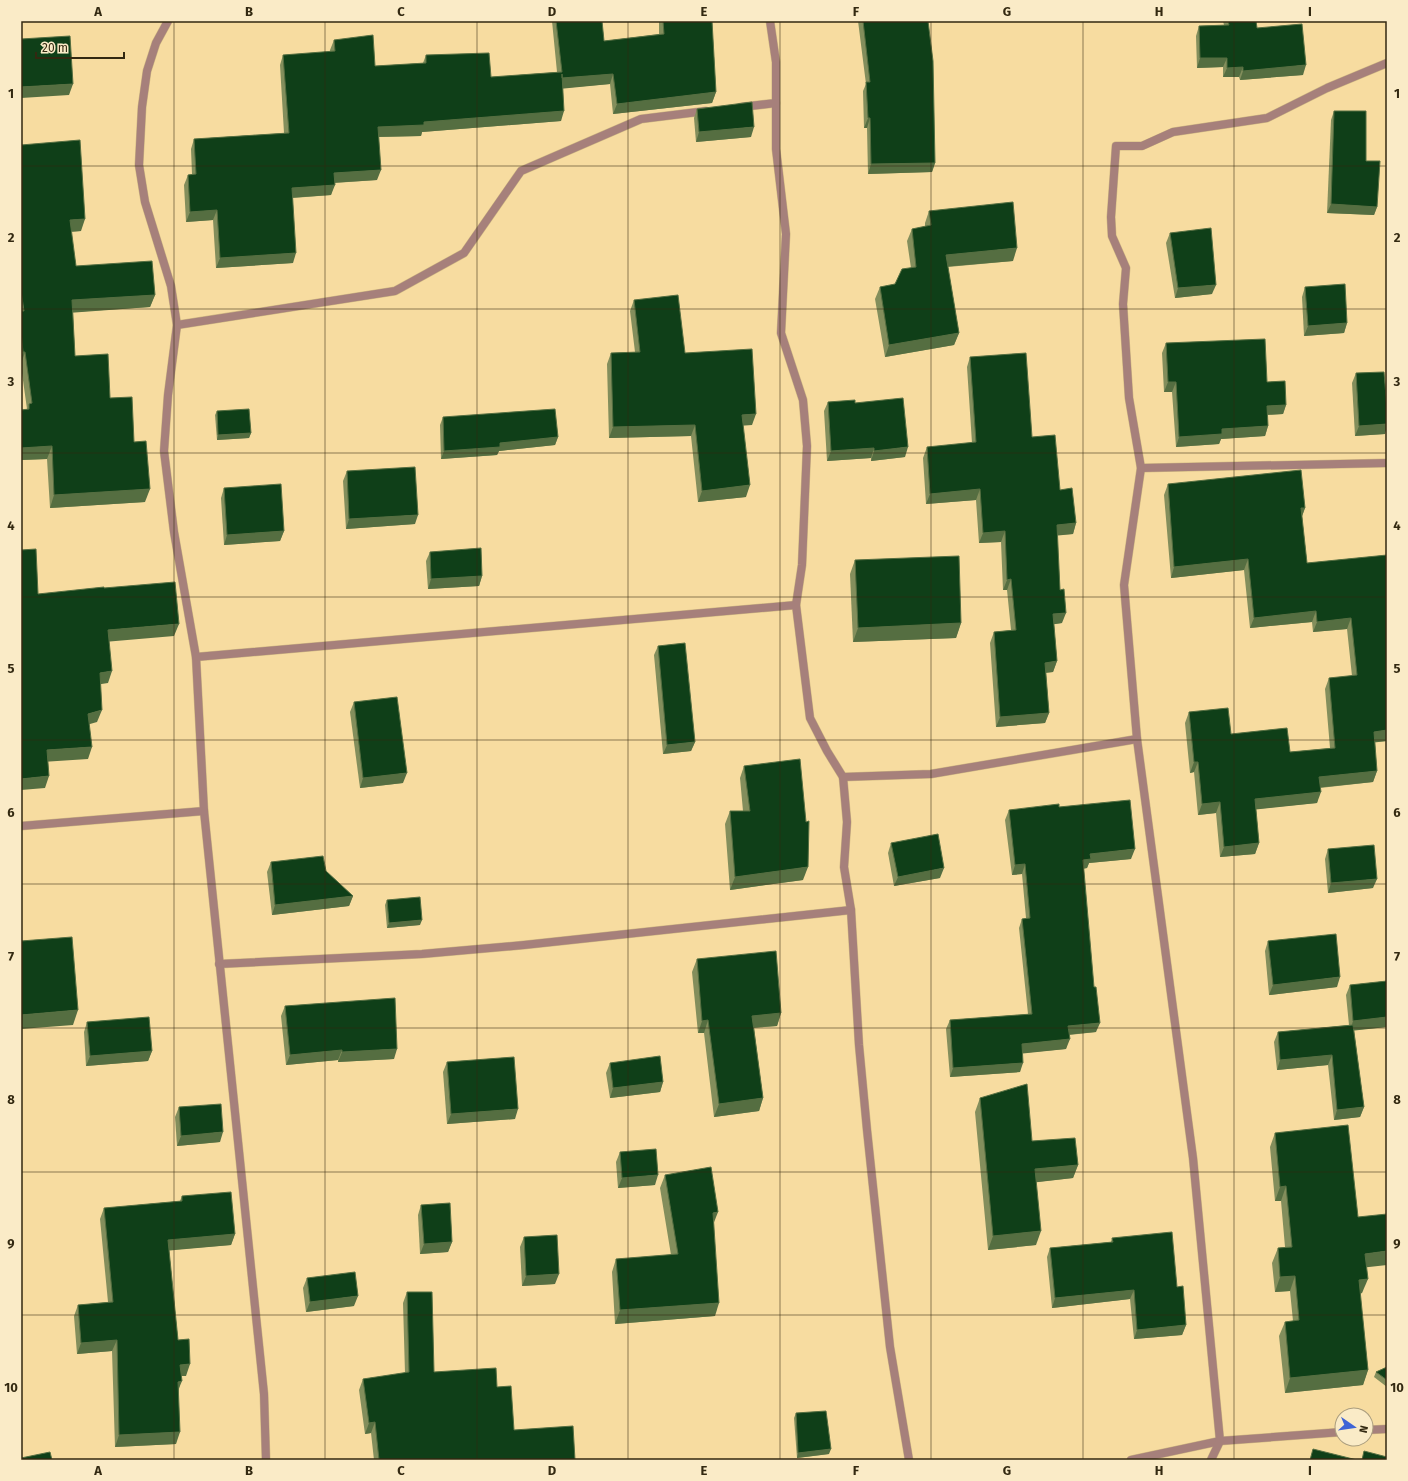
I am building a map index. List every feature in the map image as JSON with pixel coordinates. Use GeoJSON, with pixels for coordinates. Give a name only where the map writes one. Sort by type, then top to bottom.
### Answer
{"type":"FeatureCollection","features":[{"type":"Feature","properties":{"kind":"street"},"geometry":{"type":"LineString","coordinates":[[168,21],[156,43],[147,71],[142,107],[139,165],[145,202],[171,286],[177,325],[168,396],[164,451],[174,532],[196,657],[204,811],[264,1394],[266,1460]]}},
{"type":"Feature","properties":{"kind":"street"},"geometry":{"type":"LineString","coordinates":[[770,21],[776,62],[776,149],[786,234],[781,333],[803,400],[807,446],[802,565],[796,605],[810,718],[827,751],[843,777],[847,822],[844,866],[851,910],[859,1046],[867,1130],[890,1347],[909,1460]]}},
{"type":"Feature","properties":{"kind":"street"},"geometry":{"type":"LineString","coordinates":[[1211,1460],[1220,1441],[1194,1158],[1137,739],[1124,585],[1140,468],[1129,398],[1123,304],[1126,268],[1112,236],[1111,217],[1116,146],[1142,146],[1173,132],[1267,118],[1327,88],[1387,63]]}},
{"type":"Feature","properties":{"kind":"street"},"geometry":{"type":"LineString","coordinates":[[731,108],[776,103]]}},
{"type":"Feature","properties":{"kind":"street"},"geometry":{"type":"LineString","coordinates":[[177,325],[395,291],[464,253],[521,171],[641,119],[716,110]]}},
{"type":"Feature","properties":{"kind":"street"},"geometry":{"type":"LineString","coordinates":[[1140,468],[1387,463]]}},
{"type":"Feature","properties":{"kind":"street"},"geometry":{"type":"LineString","coordinates":[[196,657],[796,605]]}},
{"type":"Feature","properties":{"kind":"street"},"geometry":{"type":"LineString","coordinates":[[843,777],[931,774],[1137,739]]}},
{"type":"Feature","properties":{"kind":"street"},"geometry":{"type":"LineString","coordinates":[[21,826],[204,811]]}},
{"type":"Feature","properties":{"kind":"street"},"geometry":{"type":"LineString","coordinates":[[219,964],[422,954],[524,945],[851,910]]}},
{"type":"Feature","properties":{"kind":"street"},"geometry":{"type":"LineString","coordinates":[[1374,1430],[1387,1429]]}},
{"type":"Feature","properties":{"kind":"street"},"geometry":{"type":"LineString","coordinates":[[1131,1460],[1220,1441],[1334,1433]]}},
{"type":"Feature","properties":{"kind":"building"},"geometry":{"type":"Polygon","coordinates":[[[556,21],[602,21],[604,41],[664,34],[663,21],[712,21],[716,92],[617,104],[613,74],[562,78],[564,111],[424,122],[424,125],[378,127],[381,170],[334,173],[335,185],[292,188],[296,253],[220,258],[217,210],[190,212],[188,175],[196,174],[194,139],[289,133],[283,55],[335,51],[334,40],[373,35],[375,66],[426,63],[426,55],[489,53],[491,77],[562,72],[556,21]]]}},
{"type":"Feature","properties":{"kind":"building"},"geometry":{"type":"Polygon","coordinates":[[[863,21],[928,21],[933,61],[935,163],[871,164],[870,118],[868,118],[866,82],[870,82],[863,21]]]}},
{"type":"Feature","properties":{"kind":"building"},"geometry":{"type":"Polygon","coordinates":[[[1228,21],[1256,21],[1257,28],[1302,24],[1306,65],[1243,71],[1243,67],[1227,68],[1227,58],[1200,58],[1199,26],[1229,25],[1228,21]]]}},
{"type":"Feature","properties":{"kind":"building"},"geometry":{"type":"Polygon","coordinates":[[[70,36],[73,84],[21,87],[21,39],[70,36]]]}},
{"type":"Feature","properties":{"kind":"building"},"geometry":{"type":"Polygon","coordinates":[[[752,102],[754,127],[699,132],[697,109],[752,102]]]}},
{"type":"Feature","properties":{"kind":"building"},"geometry":{"type":"Polygon","coordinates":[[[1334,111],[1366,111],[1366,161],[1380,161],[1377,207],[1331,204],[1334,111]]]}},
{"type":"Feature","properties":{"kind":"building"},"geometry":{"type":"Polygon","coordinates":[[[80,140],[85,219],[70,220],[76,266],[152,261],[155,295],[72,300],[75,356],[108,354],[110,398],[132,397],[134,442],[146,441],[150,489],[54,495],[52,446],[21,448],[21,410],[29,409],[29,404],[32,403],[21,332],[21,311],[24,311],[21,291],[21,145],[80,140]]]}},
{"type":"Feature","properties":{"kind":"building"},"geometry":{"type":"Polygon","coordinates":[[[1013,202],[1017,248],[946,255],[959,333],[889,345],[880,287],[895,284],[902,269],[916,267],[912,229],[931,225],[929,211],[1013,202]]]}},
{"type":"Feature","properties":{"kind":"building"},"geometry":{"type":"Polygon","coordinates":[[[1211,228],[1216,285],[1178,288],[1170,233],[1211,228]]]}},
{"type":"Feature","properties":{"kind":"building"},"geometry":{"type":"Polygon","coordinates":[[[1345,284],[1347,323],[1308,326],[1305,287],[1345,284]]]}},
{"type":"Feature","properties":{"kind":"building"},"geometry":{"type":"Polygon","coordinates":[[[678,295],[685,353],[752,349],[756,414],[742,415],[750,485],[702,491],[695,425],[613,427],[611,353],[640,352],[634,300],[678,295]]]}},
{"type":"Feature","properties":{"kind":"building"},"geometry":{"type":"Polygon","coordinates":[[[1265,339],[1267,382],[1285,381],[1286,405],[1267,406],[1268,426],[1222,429],[1222,434],[1179,437],[1176,382],[1168,382],[1166,343],[1265,339]]]}},
{"type":"Feature","properties":{"kind":"building"},"geometry":{"type":"Polygon","coordinates":[[[1026,353],[1032,437],[1055,435],[1060,490],[1072,488],[1076,523],[1057,525],[1060,590],[1064,589],[1066,613],[1053,614],[1057,661],[1045,663],[1049,713],[1000,717],[994,632],[1016,630],[1011,579],[1007,580],[1005,531],[983,533],[980,489],[930,494],[927,447],[976,442],[970,357],[1026,353]]]}},
{"type":"Feature","properties":{"kind":"building"},"geometry":{"type":"Polygon","coordinates":[[[1384,372],[1387,424],[1359,426],[1356,373],[1384,372]]]}},
{"type":"Feature","properties":{"kind":"building"},"geometry":{"type":"Polygon","coordinates":[[[903,398],[908,447],[874,451],[874,448],[831,451],[828,402],[855,400],[855,403],[903,398]]]}},
{"type":"Feature","properties":{"kind":"building"},"geometry":{"type":"Polygon","coordinates":[[[249,409],[251,433],[218,435],[217,411],[249,409]]]}},
{"type":"Feature","properties":{"kind":"building"},"geometry":{"type":"Polygon","coordinates":[[[555,409],[558,437],[500,443],[500,447],[444,451],[443,417],[555,409]]]}},
{"type":"Feature","properties":{"kind":"building"},"geometry":{"type":"Polygon","coordinates":[[[415,467],[418,515],[349,519],[347,471],[415,467]]]}},
{"type":"Feature","properties":{"kind":"building"},"geometry":{"type":"Polygon","coordinates":[[[1301,470],[1305,508],[1301,508],[1307,563],[1387,555],[1387,730],[1374,732],[1377,771],[1319,777],[1321,792],[1255,799],[1259,843],[1224,847],[1220,802],[1202,804],[1198,762],[1194,762],[1189,712],[1228,708],[1231,734],[1287,728],[1290,752],[1335,748],[1329,678],[1357,675],[1351,618],[1317,622],[1316,611],[1254,618],[1248,559],[1174,567],[1168,484],[1301,470]]]}},
{"type":"Feature","properties":{"kind":"building"},"geometry":{"type":"Polygon","coordinates":[[[281,484],[284,531],[227,535],[224,488],[281,484]]]}},
{"type":"Feature","properties":{"kind":"building"},"geometry":{"type":"Polygon","coordinates":[[[481,548],[482,576],[431,579],[430,552],[481,548]]]}},
{"type":"Feature","properties":{"kind":"building"},"geometry":{"type":"Polygon","coordinates":[[[36,549],[38,594],[104,587],[175,582],[179,624],[108,630],[112,671],[100,673],[102,710],[88,714],[92,747],[47,750],[49,776],[21,779],[21,550],[36,549]]]}},
{"type":"Feature","properties":{"kind":"building"},"geometry":{"type":"Polygon","coordinates":[[[959,556],[961,623],[858,628],[855,560],[959,556]]]}},
{"type":"Feature","properties":{"kind":"building"},"geometry":{"type":"Polygon","coordinates":[[[685,643],[695,742],[667,745],[658,646],[685,643]]]}},
{"type":"Feature","properties":{"kind":"building"},"geometry":{"type":"Polygon","coordinates":[[[397,697],[407,773],[363,778],[354,702],[397,697]]]}},
{"type":"Feature","properties":{"kind":"building"},"geometry":{"type":"Polygon","coordinates":[[[800,759],[806,822],[809,821],[808,867],[735,877],[730,811],[750,811],[744,766],[800,759]]]}},
{"type":"Feature","properties":{"kind":"building"},"geometry":{"type":"Polygon","coordinates":[[[1130,800],[1135,849],[1090,854],[1091,859],[1083,860],[1094,987],[1096,987],[1100,1023],[1068,1026],[1070,1039],[1022,1044],[1023,1063],[953,1068],[950,1020],[1032,1014],[1022,919],[1030,918],[1025,864],[1015,865],[1009,810],[1059,804],[1059,807],[1130,800]]]}},
{"type":"Feature","properties":{"kind":"building"},"geometry":{"type":"Polygon","coordinates":[[[938,834],[944,868],[898,877],[891,843],[938,834]]]}},
{"type":"Feature","properties":{"kind":"building"},"geometry":{"type":"Polygon","coordinates":[[[1374,845],[1377,879],[1331,883],[1328,849],[1374,845]]]}},
{"type":"Feature","properties":{"kind":"building"},"geometry":{"type":"Polygon","coordinates":[[[323,856],[326,871],[353,896],[275,905],[271,862],[323,856]]]}},
{"type":"Feature","properties":{"kind":"building"},"geometry":{"type":"Polygon","coordinates":[[[420,897],[422,920],[389,923],[387,900],[420,897]]]}},
{"type":"Feature","properties":{"kind":"building"},"geometry":{"type":"Polygon","coordinates":[[[1336,934],[1340,977],[1273,985],[1268,941],[1336,934]]]}},
{"type":"Feature","properties":{"kind":"building"},"geometry":{"type":"Polygon","coordinates":[[[72,937],[78,1010],[21,1015],[21,941],[72,937]]]}},
{"type":"Feature","properties":{"kind":"building"},"geometry":{"type":"Polygon","coordinates":[[[776,951],[781,1013],[752,1016],[763,1098],[719,1104],[708,1020],[702,1021],[697,959],[776,951]]]}},
{"type":"Feature","properties":{"kind":"building"},"geometry":{"type":"Polygon","coordinates":[[[1387,981],[1387,1017],[1353,1021],[1350,985],[1387,981]]]}},
{"type":"Feature","properties":{"kind":"building"},"geometry":{"type":"Polygon","coordinates":[[[395,998],[397,1049],[342,1052],[342,1050],[290,1055],[285,1006],[395,998]]]}},
{"type":"Feature","properties":{"kind":"building"},"geometry":{"type":"Polygon","coordinates":[[[149,1017],[152,1051],[90,1056],[87,1022],[149,1017]]]}},
{"type":"Feature","properties":{"kind":"building"},"geometry":{"type":"Polygon","coordinates":[[[1353,1025],[1364,1107],[1337,1110],[1332,1055],[1280,1060],[1278,1032],[1353,1025]]]}},
{"type":"Feature","properties":{"kind":"building"},"geometry":{"type":"Polygon","coordinates":[[[660,1056],[663,1082],[613,1088],[610,1063],[660,1056]]]}},
{"type":"Feature","properties":{"kind":"building"},"geometry":{"type":"Polygon","coordinates":[[[514,1057],[518,1109],[451,1114],[447,1062],[514,1057]]]}},
{"type":"Feature","properties":{"kind":"building"},"geometry":{"type":"Polygon","coordinates":[[[1027,1084],[1032,1141],[1075,1138],[1078,1165],[1035,1169],[1041,1231],[993,1236],[980,1098],[1027,1084]]]}},
{"type":"Feature","properties":{"kind":"building"},"geometry":{"type":"Polygon","coordinates":[[[221,1104],[223,1132],[181,1136],[179,1107],[221,1104]]]}},
{"type":"Feature","properties":{"kind":"building"},"geometry":{"type":"Polygon","coordinates":[[[1348,1125],[1358,1217],[1387,1214],[1387,1251],[1365,1254],[1368,1279],[1359,1280],[1368,1370],[1290,1378],[1285,1322],[1299,1320],[1295,1276],[1280,1277],[1278,1248],[1292,1247],[1286,1186],[1280,1187],[1275,1133],[1348,1125]]]}},
{"type":"Feature","properties":{"kind":"building"},"geometry":{"type":"Polygon","coordinates":[[[656,1149],[658,1175],[622,1178],[620,1152],[656,1149]]]}},
{"type":"Feature","properties":{"kind":"building"},"geometry":{"type":"Polygon","coordinates":[[[711,1167],[718,1212],[713,1213],[719,1303],[620,1310],[616,1259],[678,1254],[665,1175],[711,1167]]]}},
{"type":"Feature","properties":{"kind":"building"},"geometry":{"type":"Polygon","coordinates":[[[231,1192],[235,1234],[168,1240],[178,1340],[189,1339],[190,1364],[180,1365],[182,1381],[178,1382],[180,1432],[119,1435],[117,1340],[81,1343],[78,1305],[113,1302],[104,1208],[182,1201],[182,1196],[231,1192]]]}},
{"type":"Feature","properties":{"kind":"building"},"geometry":{"type":"Polygon","coordinates":[[[450,1203],[452,1242],[424,1244],[421,1205],[450,1203]]]}},
{"type":"Feature","properties":{"kind":"building"},"geometry":{"type":"Polygon","coordinates":[[[1172,1232],[1177,1287],[1183,1286],[1186,1325],[1137,1330],[1134,1290],[1055,1298],[1050,1248],[1113,1242],[1112,1238],[1172,1232]]]}},
{"type":"Feature","properties":{"kind":"building"},"geometry":{"type":"Polygon","coordinates":[[[557,1235],[559,1274],[526,1276],[524,1237],[557,1235]]]}},
{"type":"Feature","properties":{"kind":"building"},"geometry":{"type":"Polygon","coordinates":[[[355,1272],[358,1296],[310,1302],[307,1278],[355,1272]]]}},
{"type":"Feature","properties":{"kind":"building"},"geometry":{"type":"Polygon","coordinates":[[[407,1292],[432,1292],[434,1372],[496,1368],[497,1387],[511,1386],[514,1430],[573,1426],[575,1460],[379,1460],[375,1422],[369,1423],[363,1379],[409,1372],[407,1292]]]}},
{"type":"Feature","properties":{"kind":"building"},"geometry":{"type":"Polygon","coordinates":[[[1387,1367],[1387,1380],[1376,1372],[1387,1367]]]}},
{"type":"Feature","properties":{"kind":"building"},"geometry":{"type":"Polygon","coordinates":[[[826,1411],[831,1449],[798,1453],[796,1413],[826,1411]]]}},
{"type":"Feature","properties":{"kind":"building"},"geometry":{"type":"Polygon","coordinates":[[[1313,1449],[1357,1460],[1310,1460],[1313,1449]]]}},
{"type":"Feature","properties":{"kind":"building"},"geometry":{"type":"Polygon","coordinates":[[[1364,1451],[1387,1457],[1387,1460],[1362,1460],[1364,1451]]]}},
{"type":"Feature","properties":{"kind":"building"},"geometry":{"type":"Polygon","coordinates":[[[50,1452],[52,1460],[21,1460],[21,1458],[50,1452]]]}}]}
